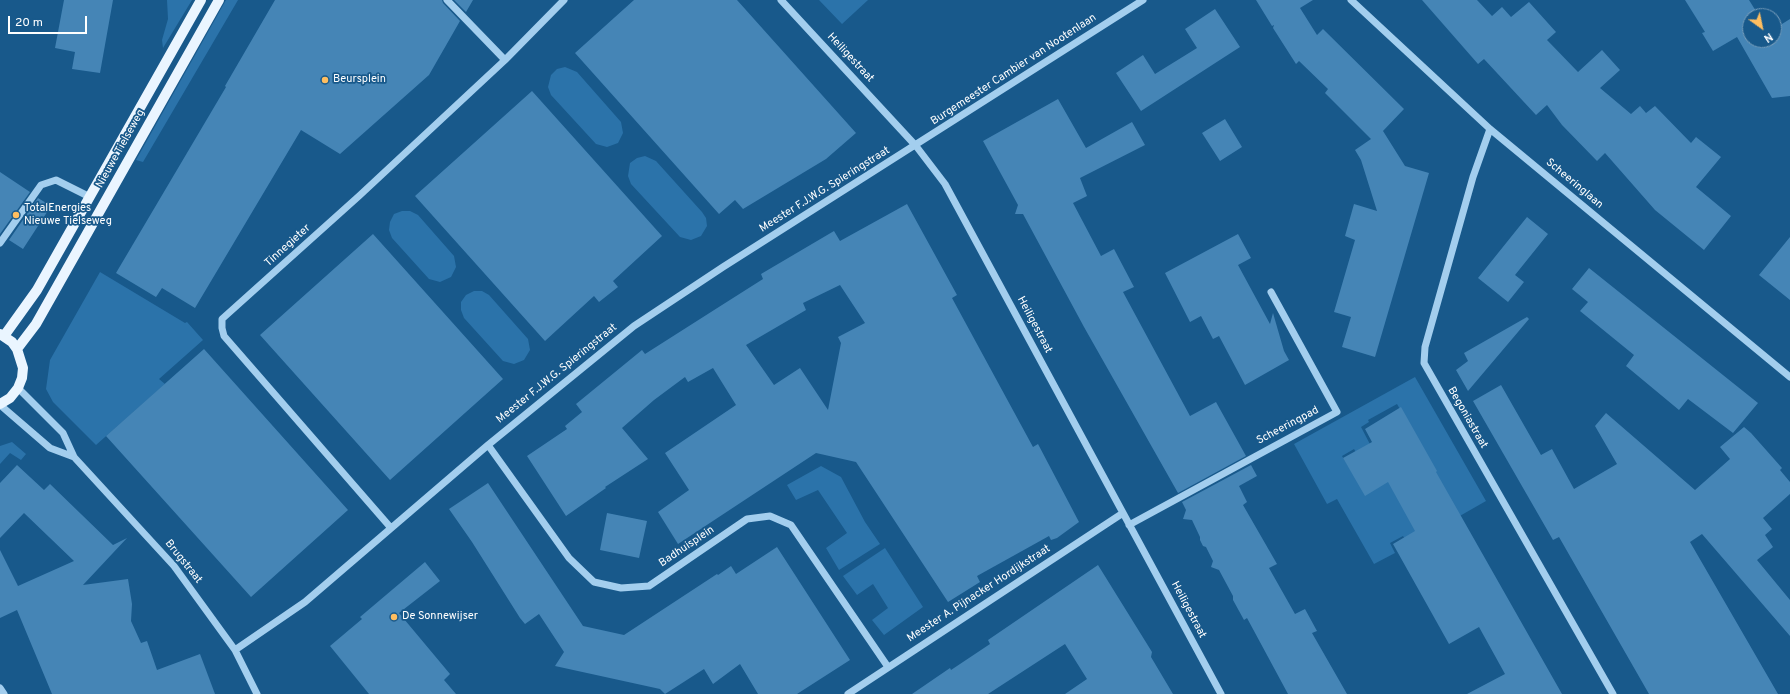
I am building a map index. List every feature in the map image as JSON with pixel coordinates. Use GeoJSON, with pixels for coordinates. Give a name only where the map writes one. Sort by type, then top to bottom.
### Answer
{"type":"FeatureCollection","features":[{"type":"Feature","properties":{"kind":"main road","name":"Nieuwe Tielseweg"},"geometry":{"type":"LineString","coordinates":[[2,335],[37,290],[201,0]]}},
{"type":"Feature","properties":{"kind":"main road","name":"Nieuwe Tielseweg"},"geometry":{"type":"LineString","coordinates":[[17,349],[36,324],[219,0]]}},
{"type":"Feature","properties":{"kind":"main road"},"geometry":{"type":"LineString","coordinates":[[0,404],[10,398],[18,388],[22,378],[23,368],[17,349],[2,335]]}},
{"type":"Feature","properties":{"kind":"street"},"geometry":{"type":"LineString","coordinates":[[447,0],[505,60]]}},
{"type":"Feature","properties":{"kind":"street","name":"Tinnegieter"},"geometry":{"type":"LineString","coordinates":[[391,528],[224,336],[222,319],[359,196],[505,60],[564,0]]}},
{"type":"Feature","properties":{"kind":"street","name":"Heiligestraat"},"geometry":{"type":"LineString","coordinates":[[781,0],[916,146],[945,184],[1221,694]]}},
{"type":"Feature","properties":{"kind":"street","name":"Burgemeester Cambier van Nootenlaan"},"geometry":{"type":"LineString","coordinates":[[916,146],[1143,0]]}},
{"type":"Feature","properties":{"kind":"street","name":"Scheeringlaan"},"geometry":{"type":"LineString","coordinates":[[1351,0],[1490,129],[1790,377]]}},
{"type":"Feature","properties":{"kind":"street","name":"Begoniastraat"},"geometry":{"type":"LineString","coordinates":[[1490,129],[1473,176],[1425,347],[1424,363],[1613,694]]}},
{"type":"Feature","properties":{"kind":"street","name":"Meester F.J.W.G. Spieringstraat"},"geometry":{"type":"LineString","coordinates":[[235,650],[305,602],[488,445],[634,326],[719,269],[916,146]]}},
{"type":"Feature","properties":{"kind":"street"},"geometry":{"type":"LineString","coordinates":[[0,243],[41,185],[56,180],[90,197]]}},
{"type":"Feature","properties":{"kind":"street","name":"Scheeringpad"},"geometry":{"type":"LineString","coordinates":[[1130,525],[1337,412],[1271,292]]}},
{"type":"Feature","properties":{"kind":"street","name":"Brugstraat"},"geometry":{"type":"LineString","coordinates":[[18,388],[63,433],[74,457],[174,566],[235,650],[257,694]]}},
{"type":"Feature","properties":{"kind":"street","name":"Brugstraat"},"geometry":{"type":"LineString","coordinates":[[0,404],[50,448],[74,457]]}},
{"type":"Feature","properties":{"kind":"street","name":"Badhuisplein"},"geometry":{"type":"LineString","coordinates":[[488,445],[569,558],[594,582],[621,588],[649,586],[747,519],[770,516],[791,525],[888,667]]}},
{"type":"Feature","properties":{"kind":"street","name":"Meester A. Pijnacker Hordijkstraat"},"geometry":{"type":"LineString","coordinates":[[848,694],[1123,513]]}},
{"type":"Feature","properties":{"kind":"street"},"geometry":{"type":"LineString","coordinates":[[0,688],[4,694]]}},
{"type":"Feature","properties":{"kind":"shaded area"},"geometry":{"type":"Polygon","coordinates":[[[167,0],[192,0],[163,48],[162,40],[168,19],[167,0]]]}},
{"type":"Feature","properties":{"kind":"shaded area"},"geometry":{"type":"Polygon","coordinates":[[[226,0],[238,0],[143,162],[136,160],[226,0]]]}},
{"type":"Feature","properties":{"kind":"shaded area"},"geometry":{"type":"Polygon","coordinates":[[[819,0],[868,0],[842,24],[819,0]]]}},
{"type":"Feature","properties":{"kind":"shaded area"},"geometry":{"type":"Polygon","coordinates":[[[565,67],[577,72],[621,122],[623,133],[618,143],[607,147],[596,144],[551,95],[548,87],[551,75],[557,69],[565,67]]]}},
{"type":"Feature","properties":{"kind":"shaded area"},"geometry":{"type":"Polygon","coordinates":[[[645,156],[656,161],[702,212],[706,218],[707,226],[701,236],[691,240],[680,237],[631,184],[628,176],[630,163],[637,158],[645,156]]]}},
{"type":"Feature","properties":{"kind":"shaded area"},"geometry":{"type":"Polygon","coordinates":[[[402,211],[410,211],[418,215],[454,256],[456,267],[451,277],[440,282],[429,279],[392,238],[389,230],[390,222],[394,214],[402,211]]]}},
{"type":"Feature","properties":{"kind":"shaded area"},"geometry":{"type":"Polygon","coordinates":[[[100,272],[185,323],[187,322],[203,340],[159,379],[165,384],[96,445],[53,402],[46,389],[50,360],[100,272]]]}},
{"type":"Feature","properties":{"kind":"shaded area"},"geometry":{"type":"Polygon","coordinates":[[[474,291],[482,291],[489,295],[528,339],[530,350],[524,360],[514,364],[503,361],[464,318],[461,310],[461,302],[466,295],[474,291]]]}},
{"type":"Feature","properties":{"kind":"shaded area"},"geometry":{"type":"Polygon","coordinates":[[[1415,377],[1486,501],[1409,545],[1403,536],[1390,543],[1395,553],[1374,564],[1337,499],[1327,504],[1294,444],[1415,377]],[[1397,404],[1368,420],[1369,422],[1361,427],[1373,450],[1411,428],[1397,404]],[[1354,449],[1342,456],[1353,474],[1365,467],[1354,449]]]}},
{"type":"Feature","properties":{"kind":"shaded area"},"geometry":{"type":"Polygon","coordinates":[[[12,442],[26,454],[21,460],[10,453],[0,464],[0,446],[12,442]]]}},
{"type":"Feature","properties":{"kind":"shaded area"},"geometry":{"type":"Polygon","coordinates":[[[821,466],[841,477],[865,522],[880,544],[839,570],[826,548],[847,533],[818,490],[796,500],[787,485],[821,466]]]}},
{"type":"Feature","properties":{"kind":"shaded area"},"geometry":{"type":"Polygon","coordinates":[[[885,548],[923,607],[884,635],[872,620],[888,608],[873,584],[857,595],[843,576],[885,548]]]}},
{"type":"Feature","properties":{"kind":"building"},"geometry":{"type":"Polygon","coordinates":[[[64,0],[113,0],[100,73],[72,69],[75,52],[55,48],[64,0]]]}},
{"type":"Feature","properties":{"kind":"building"},"geometry":{"type":"Polygon","coordinates":[[[275,0],[442,0],[460,21],[429,75],[340,154],[301,130],[195,308],[162,288],[156,297],[116,273],[226,87],[225,86],[275,0]]]}},
{"type":"Feature","properties":{"kind":"building"},"geometry":{"type":"Polygon","coordinates":[[[454,0],[473,0],[466,12],[454,0]]]}},
{"type":"Feature","properties":{"kind":"building"},"geometry":{"type":"Polygon","coordinates":[[[634,0],[737,0],[856,133],[826,159],[743,209],[735,200],[719,214],[575,53],[634,0]]]}},
{"type":"Feature","properties":{"kind":"building"},"geometry":{"type":"Polygon","coordinates":[[[1256,0],[1313,0],[1300,8],[1317,35],[1323,29],[1404,109],[1382,132],[1383,131],[1405,166],[1429,173],[1375,357],[1342,347],[1351,317],[1334,312],[1355,240],[1345,236],[1354,204],[1377,211],[1361,160],[1355,150],[1371,139],[1325,93],[1328,89],[1299,61],[1296,64],[1273,28],[1274,25],[1272,26],[1256,0]]]}},
{"type":"Feature","properties":{"kind":"building"},"geometry":{"type":"Polygon","coordinates":[[[1422,0],[1477,0],[1492,16],[1502,7],[1511,17],[1529,2],[1556,32],[1547,40],[1578,72],[1602,50],[1620,70],[1600,88],[1631,114],[1640,106],[1646,113],[1655,106],[1691,143],[1696,137],[1721,157],[1696,187],[1731,216],[1704,250],[1655,210],[1605,153],[1597,161],[1562,125],[1547,105],[1536,115],[1484,59],[1478,64],[1422,0]]]}},
{"type":"Feature","properties":{"kind":"building"},"geometry":{"type":"Polygon","coordinates":[[[1685,0],[1749,0],[1754,8],[1742,8],[1742,46],[1737,37],[1713,51],[1702,33],[1705,32],[1685,0]]]}},
{"type":"Feature","properties":{"kind":"building"},"geometry":{"type":"Polygon","coordinates":[[[1215,9],[1240,47],[1141,111],[1116,73],[1143,55],[1155,74],[1197,48],[1185,29],[1215,9]]]}},
{"type":"Feature","properties":{"kind":"building"},"geometry":{"type":"Polygon","coordinates":[[[1790,19],[1790,96],[1772,98],[1743,48],[1782,48],[1782,24],[1790,19]]]}},
{"type":"Feature","properties":{"kind":"building"},"geometry":{"type":"Polygon","coordinates":[[[532,91],[662,236],[613,281],[618,287],[599,302],[594,296],[545,341],[415,196],[532,91]]]}},
{"type":"Feature","properties":{"kind":"building"},"geometry":{"type":"Polygon","coordinates":[[[1058,99],[1086,148],[1132,122],[1145,145],[1080,178],[1087,196],[1073,203],[1101,256],[1114,249],[1134,287],[1123,292],[1190,416],[1216,402],[1246,456],[1178,493],[1084,327],[1023,214],[1015,214],[1018,205],[983,141],[1058,99]]]}},
{"type":"Feature","properties":{"kind":"building"},"geometry":{"type":"Polygon","coordinates":[[[1225,119],[1242,147],[1220,161],[1202,133],[1225,119]]]}},
{"type":"Feature","properties":{"kind":"building"},"geometry":{"type":"Polygon","coordinates":[[[0,172],[30,192],[0,234],[0,172]]]}},
{"type":"Feature","properties":{"kind":"building"},"geometry":{"type":"Polygon","coordinates":[[[38,198],[51,206],[23,249],[9,240],[38,198]]]}},
{"type":"Feature","properties":{"kind":"building"},"geometry":{"type":"Polygon","coordinates":[[[907,204],[957,295],[952,298],[1033,447],[1038,444],[1079,522],[1057,538],[1051,540],[1049,536],[977,576],[980,582],[948,602],[856,462],[816,453],[678,544],[658,512],[689,490],[665,453],[736,405],[713,368],[688,382],[685,377],[654,400],[622,428],[648,459],[605,487],[606,488],[566,516],[527,456],[567,429],[565,426],[582,412],[576,404],[642,350],[645,354],[763,279],[761,274],[834,231],[840,241],[907,204]],[[840,285],[803,303],[806,310],[746,345],[774,385],[800,368],[828,410],[841,343],[838,337],[865,323],[840,285]]]}},
{"type":"Feature","properties":{"kind":"building"},"geometry":{"type":"Polygon","coordinates":[[[1527,217],[1548,234],[1515,275],[1524,282],[1508,302],[1478,278],[1527,217]]]}},
{"type":"Feature","properties":{"kind":"building"},"geometry":{"type":"Polygon","coordinates":[[[373,234],[503,379],[390,480],[260,335],[373,234]]]}},
{"type":"Feature","properties":{"kind":"building"},"geometry":{"type":"Polygon","coordinates":[[[1238,234],[1251,258],[1238,265],[1270,324],[1273,313],[1284,351],[1289,360],[1245,385],[1219,336],[1213,339],[1201,316],[1190,322],[1165,273],[1238,234]]]}},
{"type":"Feature","properties":{"kind":"building"},"geometry":{"type":"Polygon","coordinates":[[[1790,237],[1790,300],[1759,275],[1790,237]]]}},
{"type":"Feature","properties":{"kind":"building"},"geometry":{"type":"Polygon","coordinates":[[[1589,268],[1758,403],[1733,433],[1688,399],[1679,410],[1626,366],[1634,355],[1580,311],[1588,302],[1572,289],[1589,268]]]}},
{"type":"Feature","properties":{"kind":"building"},"geometry":{"type":"Polygon","coordinates":[[[1527,317],[1529,319],[1468,391],[1456,370],[1468,361],[1464,353],[1527,317]]]}},
{"type":"Feature","properties":{"kind":"building"},"geometry":{"type":"Polygon","coordinates":[[[204,349],[348,510],[251,597],[106,436],[204,349]]]}},
{"type":"Feature","properties":{"kind":"building"},"geometry":{"type":"Polygon","coordinates":[[[1501,385],[1541,455],[1552,449],[1574,489],[1617,464],[1595,426],[1606,413],[1695,490],[1730,459],[1720,447],[1744,427],[1751,433],[1782,468],[1780,470],[1790,482],[1790,494],[1763,518],[1772,529],[1765,535],[1773,547],[1757,560],[1790,600],[1790,636],[1702,534],[1690,542],[1778,694],[1649,694],[1559,537],[1553,540],[1473,401],[1501,385]]]}},
{"type":"Feature","properties":{"kind":"building"},"geometry":{"type":"Polygon","coordinates":[[[1401,407],[1437,471],[1436,472],[1562,694],[1467,694],[1505,674],[1479,627],[1449,644],[1393,544],[1415,531],[1388,482],[1365,496],[1343,458],[1372,442],[1365,429],[1401,407]]]}},
{"type":"Feature","properties":{"kind":"building"},"geometry":{"type":"Polygon","coordinates":[[[17,465],[44,490],[50,484],[113,545],[127,538],[83,585],[128,579],[132,604],[131,621],[141,643],[147,641],[157,670],[200,654],[215,694],[52,694],[17,610],[0,618],[0,550],[18,586],[74,561],[24,513],[0,538],[0,483],[17,465]]]}},
{"type":"Feature","properties":{"kind":"building"},"geometry":{"type":"Polygon","coordinates":[[[1251,465],[1257,476],[1239,486],[1247,502],[1243,505],[1277,564],[1269,568],[1295,614],[1305,609],[1317,631],[1312,633],[1347,694],[1288,694],[1247,618],[1244,620],[1219,570],[1211,567],[1213,561],[1206,547],[1203,546],[1192,520],[1183,519],[1186,510],[1182,502],[1251,465]]]}},
{"type":"Feature","properties":{"kind":"building"},"geometry":{"type":"Polygon","coordinates":[[[488,483],[583,626],[624,635],[717,574],[718,575],[731,566],[736,574],[777,547],[850,660],[797,694],[758,694],[740,664],[713,684],[704,669],[665,694],[660,689],[555,666],[564,652],[539,614],[525,624],[449,509],[488,483]]]}},
{"type":"Feature","properties":{"kind":"building"},"geometry":{"type":"Polygon","coordinates":[[[607,513],[647,521],[639,558],[600,550],[607,513]]]}},
{"type":"Feature","properties":{"kind":"building"},"geometry":{"type":"Polygon","coordinates":[[[425,562],[440,581],[399,613],[450,674],[444,680],[456,694],[369,694],[330,646],[362,619],[360,617],[425,562]]]}},
{"type":"Feature","properties":{"kind":"building"},"geometry":{"type":"Polygon","coordinates":[[[1098,565],[1152,652],[1151,657],[1173,694],[1065,694],[1087,679],[1065,644],[988,694],[912,694],[950,668],[951,670],[990,644],[988,640],[1098,565]]]}},
{"type":"Feature","properties":{"kind":"place","name":"Beursplein"},"geometry":{"type":"Point","coordinates":[325,80]}},
{"type":"Feature","properties":{"kind":"place","name":"TotalEnergies Nieuwe Tielseweg"},"geometry":{"type":"Point","coordinates":[16,215]}},
{"type":"Feature","properties":{"kind":"place","name":"De Sonnewijser"},"geometry":{"type":"Point","coordinates":[394,617]}}]}
